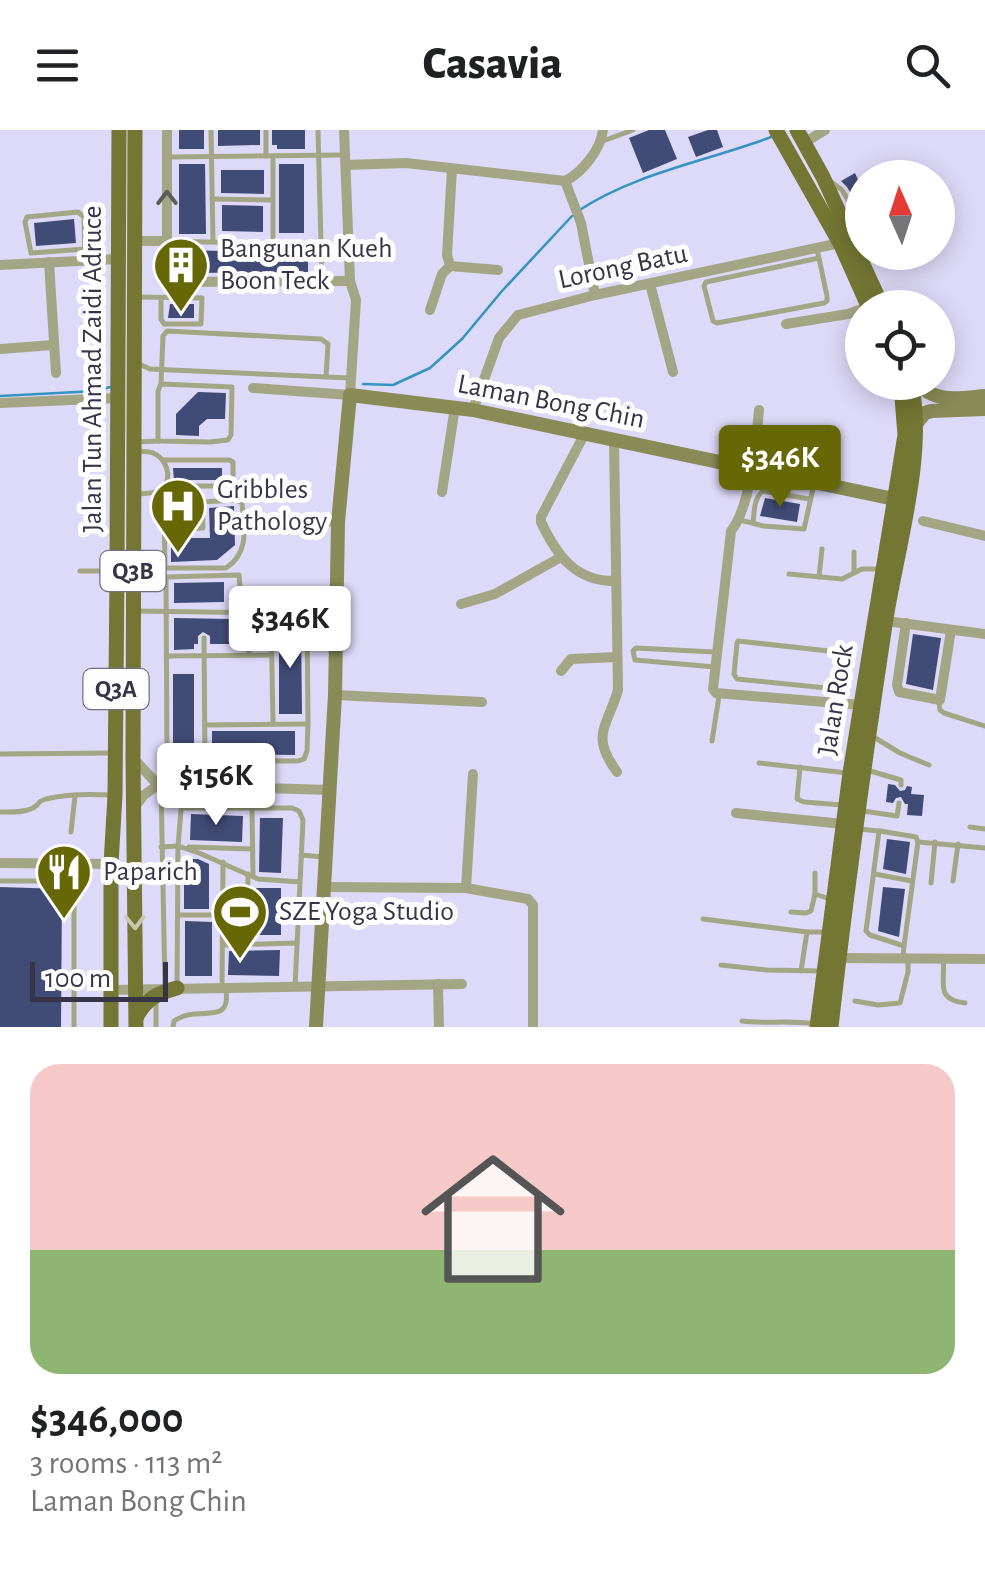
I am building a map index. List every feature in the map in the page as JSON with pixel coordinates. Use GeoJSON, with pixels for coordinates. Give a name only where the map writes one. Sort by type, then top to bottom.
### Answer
{"type":"FeatureCollection","features":[{"type":"Feature","properties":{"kind":"main road","name":"Jalan Tun Ahmad Zaidi Adruce"},"geometry":{"type":"LineString","coordinates":[[119,130],[118,259],[134,446],[134,494],[125,570],[133,610],[136,1023]]}},
{"type":"Feature","properties":{"kind":"main road","name":"Jalan Tun Ahmad Zaidi Adruce"},"geometry":{"type":"LineString","coordinates":[[112,1027],[111,864],[125,570],[126,381],[135,297],[132,130]]}},
{"type":"Feature","properties":{"kind":"main road"},"geometry":{"type":"LineString","coordinates":[[118,259],[125,252],[132,130]]}},
{"type":"Feature","properties":{"kind":"main road"},"geometry":{"type":"LineString","coordinates":[[780,136],[845,219]]}},
{"type":"Feature","properties":{"kind":"main road"},"geometry":{"type":"LineString","coordinates":[[801,136],[845,216]]}},
{"type":"Feature","properties":{"kind":"main road","name":"Jalan Rock"},"geometry":{"type":"LineString","coordinates":[[822,1026],[829,932],[852,808],[861,705],[905,435],[902,400]]}},
{"type":"Feature","properties":{"kind":"main road","name":"Jalan Rock"},"geometry":{"type":"LineString","coordinates":[[857,771],[870,735],[910,482],[915,400]]}},
{"type":"Feature","properties":{"kind":"main road","name":"Jalan Rock"},"geometry":{"type":"LineString","coordinates":[[822,1026],[839,958],[849,826]]}},
{"type":"Feature","properties":{"kind":"main road"},"geometry":{"type":"LineString","coordinates":[[135,966],[165,990],[146,1003],[136,1023]]}},
{"type":"Feature","properties":{"kind":"street"},"geometry":{"type":"LineString","coordinates":[[167,130],[167,280],[350,281]]}},
{"type":"Feature","properties":{"kind":"street"},"geometry":{"type":"LineString","coordinates":[[316,1027],[335,695],[338,522],[356,300],[350,281],[344,130]]}},
{"type":"Feature","properties":{"kind":"street"},"geometry":{"type":"LineString","coordinates":[[801,136],[825,130]]}},
{"type":"Feature","properties":{"kind":"street"},"geometry":{"type":"LineString","coordinates":[[346,160],[565,181],[573,178],[603,136]]}},
{"type":"Feature","properties":{"kind":"street"},"geometry":{"type":"LineString","coordinates":[[450,266],[446,254],[452,168]]}},
{"type":"Feature","properties":{"kind":"street"},"geometry":{"type":"LineString","coordinates":[[565,181],[580,223],[595,295]]}},
{"type":"Feature","properties":{"kind":"street","name":"Lorong Batu"},"geometry":{"type":"LineString","coordinates":[[473,410],[499,338],[518,315],[595,295],[818,254],[845,233]]}},
{"type":"Feature","properties":{"kind":"street"},"geometry":{"type":"LineString","coordinates":[[135,241],[167,241]]}},
{"type":"Feature","properties":{"kind":"street"},"geometry":{"type":"LineString","coordinates":[[0,265],[32,258],[48,262],[85,255],[118,259]]}},
{"type":"Feature","properties":{"kind":"street"},"geometry":{"type":"LineString","coordinates":[[48,262],[56,373]]}},
{"type":"Feature","properties":{"kind":"street"},"geometry":{"type":"LineString","coordinates":[[430,310],[442,274],[450,266],[498,270]]}},
{"type":"Feature","properties":{"kind":"street"},"geometry":{"type":"LineString","coordinates":[[650,284],[673,372]]}},
{"type":"Feature","properties":{"kind":"street"},"geometry":{"type":"LineString","coordinates":[[786,324],[845,314]]}},
{"type":"Feature","properties":{"kind":"street"},"geometry":{"type":"LineString","coordinates":[[0,349],[53,344]]}},
{"type":"Feature","properties":{"kind":"street"},"geometry":{"type":"LineString","coordinates":[[0,403],[126,381]]}},
{"type":"Feature","properties":{"kind":"street","name":"Laman Bong Chin"},"geometry":{"type":"LineString","coordinates":[[254,388],[473,410],[894,499]]}},
{"type":"Feature","properties":{"kind":"street"},"geometry":{"type":"LineString","coordinates":[[955,397],[985,396]]}},
{"type":"Feature","properties":{"kind":"street"},"geometry":{"type":"LineString","coordinates":[[442,492],[454,407]]}},
{"type":"Feature","properties":{"kind":"street"},"geometry":{"type":"LineString","coordinates":[[916,424],[931,411],[985,409]]}},
{"type":"Feature","properties":{"kind":"street"},"geometry":{"type":"LineString","coordinates":[[760,410],[740,520],[731,531],[716,691],[861,705]]}},
{"type":"Feature","properties":{"kind":"street"},"geometry":{"type":"LineString","coordinates":[[584,433],[540,518],[562,557],[598,582],[616,581]]}},
{"type":"Feature","properties":{"kind":"street"},"geometry":{"type":"LineString","coordinates":[[614,440],[618,690],[602,745],[604,756],[616,772]]}},
{"type":"Feature","properties":{"kind":"street"},"geometry":{"type":"LineString","coordinates":[[290,519],[338,522]]}},
{"type":"Feature","properties":{"kind":"street"},"geometry":{"type":"LineString","coordinates":[[923,521],[985,536]]}},
{"type":"Feature","properties":{"kind":"street"},"geometry":{"type":"LineString","coordinates":[[461,604],[495,594],[562,557]]}},
{"type":"Feature","properties":{"kind":"street"},"geometry":{"type":"LineString","coordinates":[[886,621],[985,634]]}},
{"type":"Feature","properties":{"kind":"street"},"geometry":{"type":"LineString","coordinates":[[906,624],[899,692],[940,700],[950,630]]}},
{"type":"Feature","properties":{"kind":"street"},"geometry":{"type":"LineString","coordinates":[[562,672],[571,659],[617,657]]}},
{"type":"Feature","properties":{"kind":"street"},"geometry":{"type":"LineString","coordinates":[[335,695],[482,702]]}},
{"type":"Feature","properties":{"kind":"street"},"geometry":{"type":"LineString","coordinates":[[133,758],[159,785]]}},
{"type":"Feature","properties":{"kind":"street"},"geometry":{"type":"LineString","coordinates":[[466,888],[473,774]]}},
{"type":"Feature","properties":{"kind":"street"},"geometry":{"type":"LineString","coordinates":[[134,809],[144,794],[159,785],[330,790]]}},
{"type":"Feature","properties":{"kind":"street"},"geometry":{"type":"LineString","coordinates":[[736,813],[849,826]]}},
{"type":"Feature","properties":{"kind":"street"},"geometry":{"type":"LineString","coordinates":[[0,863],[111,864]]}},
{"type":"Feature","properties":{"kind":"street"},"geometry":{"type":"LineString","coordinates":[[325,888],[466,888],[528,899],[532,905],[532,1027]]}},
{"type":"Feature","properties":{"kind":"street"},"geometry":{"type":"LineString","coordinates":[[839,958],[985,959]]}},
{"type":"Feature","properties":{"kind":"street"},"geometry":{"type":"LineString","coordinates":[[438,984],[439,1027]]}},
{"type":"Feature","properties":{"kind":"street"},"geometry":{"type":"LineString","coordinates":[[112,990],[462,984]]}},
{"type":"Feature","properties":{"kind":"lane"},"geometry":{"type":"LineString","coordinates":[[211,130],[213,241]]}},
{"type":"Feature","properties":{"kind":"lane"},"geometry":{"type":"LineString","coordinates":[[266,130],[273,244]]}},
{"type":"Feature","properties":{"kind":"lane"},"geometry":{"type":"LineString","coordinates":[[318,130],[322,282]]}},
{"type":"Feature","properties":{"kind":"lane"},"geometry":{"type":"LineString","coordinates":[[603,136],[633,130]]}},
{"type":"Feature","properties":{"kind":"lane"},"geometry":{"type":"LineString","coordinates":[[167,157],[319,156],[346,160]]}},
{"type":"Feature","properties":{"kind":"lane"},"geometry":{"type":"LineString","coordinates":[[212,200],[272,200]]}},
{"type":"Feature","properties":{"kind":"lane"},"geometry":{"type":"LineString","coordinates":[[78,212],[84,217],[85,255],[32,258],[27,217],[78,212]]}},
{"type":"Feature","properties":{"kind":"lane"},"geometry":{"type":"LineString","coordinates":[[167,241],[321,244]]}},
{"type":"Feature","properties":{"kind":"lane"},"geometry":{"type":"LineString","coordinates":[[818,254],[827,296],[824,303],[712,321],[704,286],[710,280],[818,254]]}},
{"type":"Feature","properties":{"kind":"lane"},"geometry":{"type":"LineString","coordinates":[[135,297],[202,298],[201,324],[162,322],[161,298]]}},
{"type":"Feature","properties":{"kind":"lane"},"geometry":{"type":"LineString","coordinates":[[158,441],[158,390],[165,332],[322,339],[328,344],[326,377]]}},
{"type":"Feature","properties":{"kind":"lane"},"geometry":{"type":"LineString","coordinates":[[126,381],[150,369],[351,378]]}},
{"type":"Feature","properties":{"kind":"lane"},"geometry":{"type":"LineString","coordinates":[[134,446],[158,441],[210,442],[228,440],[231,436],[232,386],[161,384]]}},
{"type":"Feature","properties":{"kind":"lane"},"geometry":{"type":"LineString","coordinates":[[134,446],[154,453],[167,466],[164,486],[155,493],[134,494]]}},
{"type":"Feature","properties":{"kind":"lane"},"geometry":{"type":"LineString","coordinates":[[164,460],[233,462],[230,486],[164,486]]}},
{"type":"Feature","properties":{"kind":"lane"},"geometry":{"type":"LineString","coordinates":[[740,520],[804,529],[814,482]]}},
{"type":"Feature","properties":{"kind":"lane"},"geometry":{"type":"LineString","coordinates":[[752,523],[757,499],[763,491],[811,499]]}},
{"type":"Feature","properties":{"kind":"lane"},"geometry":{"type":"LineString","coordinates":[[164,530],[203,528],[202,502]]}},
{"type":"Feature","properties":{"kind":"lane"},"geometry":{"type":"LineString","coordinates":[[80,570],[226,568],[240,556],[245,543],[242,502],[164,504],[165,568]]}},
{"type":"Feature","properties":{"kind":"lane"},"geometry":{"type":"LineString","coordinates":[[818,576],[822,549]]}},
{"type":"Feature","properties":{"kind":"lane"},"geometry":{"type":"LineString","coordinates":[[854,552],[854,572]]}},
{"type":"Feature","properties":{"kind":"lane"},"geometry":{"type":"LineString","coordinates":[[233,564],[240,576],[249,656]]}},
{"type":"Feature","properties":{"kind":"lane"},"geometry":{"type":"LineString","coordinates":[[789,574],[842,579],[862,569],[882,569]]}},
{"type":"Feature","properties":{"kind":"lane"},"geometry":{"type":"LineString","coordinates":[[237,575],[166,577],[167,760],[304,758],[308,724],[307,613]]}},
{"type":"Feature","properties":{"kind":"lane"},"geometry":{"type":"LineString","coordinates":[[133,610],[338,614]]}},
{"type":"Feature","properties":{"kind":"lane"},"geometry":{"type":"LineString","coordinates":[[271,612],[273,724]]}},
{"type":"Feature","properties":{"kind":"lane"},"geometry":{"type":"LineString","coordinates":[[204,638],[205,760]]}},
{"type":"Feature","properties":{"kind":"lane"},"geometry":{"type":"LineString","coordinates":[[835,703],[836,689],[838,652],[736,643],[737,679],[836,689]]}},
{"type":"Feature","properties":{"kind":"lane"},"geometry":{"type":"LineString","coordinates":[[716,668],[635,660],[633,651],[636,648],[717,652]]}},
{"type":"Feature","properties":{"kind":"lane"},"geometry":{"type":"LineString","coordinates":[[166,656],[272,655]]}},
{"type":"Feature","properties":{"kind":"lane"},"geometry":{"type":"LineString","coordinates":[[712,741],[716,691]]}},
{"type":"Feature","properties":{"kind":"lane"},"geometry":{"type":"LineString","coordinates":[[940,700],[944,713],[985,726]]}},
{"type":"Feature","properties":{"kind":"lane"},"geometry":{"type":"LineString","coordinates":[[205,725],[308,724]]}},
{"type":"Feature","properties":{"kind":"lane"},"geometry":{"type":"LineString","coordinates":[[870,735],[929,765]]}},
{"type":"Feature","properties":{"kind":"lane"},"geometry":{"type":"LineString","coordinates":[[0,754],[116,752]]}},
{"type":"Feature","properties":{"kind":"lane"},"geometry":{"type":"LineString","coordinates":[[250,761],[250,788]]}},
{"type":"Feature","properties":{"kind":"lane"},"geometry":{"type":"LineString","coordinates":[[760,763],[857,771],[901,780],[901,785]]}},
{"type":"Feature","properties":{"kind":"lane"},"geometry":{"type":"LineString","coordinates":[[800,768],[796,799],[897,816],[899,803]]}},
{"type":"Feature","properties":{"kind":"lane"},"geometry":{"type":"LineString","coordinates":[[159,785],[165,990]]}},
{"type":"Feature","properties":{"kind":"lane"},"geometry":{"type":"LineString","coordinates":[[212,807],[213,787]]}},
{"type":"Feature","properties":{"kind":"lane"},"geometry":{"type":"LineString","coordinates":[[0,812],[22,812],[41,801],[115,794]]}},
{"type":"Feature","properties":{"kind":"lane"},"geometry":{"type":"LineString","coordinates":[[71,832],[75,796]]}},
{"type":"Feature","properties":{"kind":"lane"},"geometry":{"type":"LineString","coordinates":[[156,1027],[178,915],[183,808],[298,811],[303,820],[295,988]]}},
{"type":"Feature","properties":{"kind":"lane"},"geometry":{"type":"LineString","coordinates":[[246,944],[252,808]]}},
{"type":"Feature","properties":{"kind":"lane"},"geometry":{"type":"LineString","coordinates":[[849,826],[907,835],[918,842],[904,946],[903,999],[900,1004],[878,1005],[854,1001]]}},
{"type":"Feature","properties":{"kind":"lane"},"geometry":{"type":"LineString","coordinates":[[970,827],[985,830]]}},
{"type":"Feature","properties":{"kind":"lane"},"geometry":{"type":"LineString","coordinates":[[880,831],[866,931],[870,936],[904,946]]}},
{"type":"Feature","properties":{"kind":"lane"},"geometry":{"type":"LineString","coordinates":[[918,842],[985,848]]}},
{"type":"Feature","properties":{"kind":"lane"},"geometry":{"type":"LineString","coordinates":[[931,882],[935,842]]}},
{"type":"Feature","properties":{"kind":"lane"},"geometry":{"type":"LineString","coordinates":[[954,881],[958,844]]}},
{"type":"Feature","properties":{"kind":"lane"},"geometry":{"type":"LineString","coordinates":[[161,847],[252,849]]}},
{"type":"Feature","properties":{"kind":"lane"},"geometry":{"type":"LineString","coordinates":[[182,847],[262,880],[300,882]]}},
{"type":"Feature","properties":{"kind":"lane"},"geometry":{"type":"LineString","coordinates":[[301,855],[327,858]]}},
{"type":"Feature","properties":{"kind":"lane"},"geometry":{"type":"LineString","coordinates":[[173,1027],[180,1016],[217,1018],[227,1010],[223,862]]}},
{"type":"Feature","properties":{"kind":"lane"},"geometry":{"type":"LineString","coordinates":[[69,881],[80,864]]}},
{"type":"Feature","properties":{"kind":"lane"},"geometry":{"type":"LineString","coordinates":[[791,912],[812,911],[815,873]]}},
{"type":"Feature","properties":{"kind":"lane"},"geometry":{"type":"LineString","coordinates":[[875,874],[913,881]]}},
{"type":"Feature","properties":{"kind":"lane"},"geometry":{"type":"LineString","coordinates":[[0,881],[69,881]]}},
{"type":"Feature","properties":{"kind":"lane"},"geometry":{"type":"LineString","coordinates":[[69,881],[74,890],[74,1027]]}},
{"type":"Feature","properties":{"kind":"lane"},"geometry":{"type":"LineString","coordinates":[[815,894],[834,899]]}},
{"type":"Feature","properties":{"kind":"lane"},"geometry":{"type":"LineString","coordinates":[[178,915],[223,915]]}},
{"type":"Feature","properties":{"kind":"lane"},"geometry":{"type":"LineString","coordinates":[[703,919],[829,932]]}},
{"type":"Feature","properties":{"kind":"lane"},"geometry":{"type":"LineString","coordinates":[[801,971],[807,932]]}},
{"type":"Feature","properties":{"kind":"lane"},"geometry":{"type":"LineString","coordinates":[[223,945],[296,943]]}},
{"type":"Feature","properties":{"kind":"lane"},"geometry":{"type":"LineString","coordinates":[[943,960],[943,992],[948,998],[964,1002]]}},
{"type":"Feature","properties":{"kind":"lane"},"geometry":{"type":"LineString","coordinates":[[721,965],[824,971]]}},
{"type":"Feature","properties":{"kind":"lane"},"geometry":{"type":"LineString","coordinates":[[742,1021],[768,1024],[780,1020],[822,1026]]}},
{"type":"Feature","properties":{"kind":"building"},"geometry":{"type":"Polygon","coordinates":[[[179,130],[204,130],[204,149],[179,149],[179,130]]]}},
{"type":"Feature","properties":{"kind":"building"},"geometry":{"type":"Polygon","coordinates":[[[218,130],[260,130],[260,145],[218,146],[218,130]]]}},
{"type":"Feature","properties":{"kind":"building"},"geometry":{"type":"Polygon","coordinates":[[[272,130],[305,130],[305,149],[277,149],[277,145],[272,145],[272,130]]]}},
{"type":"Feature","properties":{"kind":"building"},"geometry":{"type":"Polygon","coordinates":[[[649,130],[665,130],[677,159],[643,173],[629,138],[649,130]]]}},
{"type":"Feature","properties":{"kind":"building"},"geometry":{"type":"Polygon","coordinates":[[[717,130],[723,147],[696,157],[688,137],[717,130]]]}},
{"type":"Feature","properties":{"kind":"building"},"geometry":{"type":"Polygon","coordinates":[[[179,164],[205,164],[206,234],[179,234],[179,164]]]}},
{"type":"Feature","properties":{"kind":"building"},"geometry":{"type":"Polygon","coordinates":[[[279,164],[304,164],[304,233],[279,233],[279,164]]]}},
{"type":"Feature","properties":{"kind":"building"},"geometry":{"type":"Polygon","coordinates":[[[221,170],[264,170],[264,194],[221,193],[221,170]]]}},
{"type":"Feature","properties":{"kind":"building"},"geometry":{"type":"Polygon","coordinates":[[[222,205],[263,206],[263,232],[222,231],[222,205]]]}},
{"type":"Feature","properties":{"kind":"building"},"geometry":{"type":"Polygon","coordinates":[[[74,219],[76,243],[36,246],[34,223],[74,219]]]}},
{"type":"Feature","properties":{"kind":"building"},"geometry":{"type":"Polygon","coordinates":[[[179,250],[308,253],[308,272],[178,273],[179,250]]]}},
{"type":"Feature","properties":{"kind":"building","name":"Bangunan Kueh Boon Teck"},"geometry":{"type":"Polygon","coordinates":[[[170,304],[194,304],[194,318],[168,318],[170,304]]]}},
{"type":"Feature","properties":{"kind":"building"},"geometry":{"type":"Polygon","coordinates":[[[198,392],[226,393],[225,419],[207,419],[199,426],[199,436],[176,435],[176,414],[198,392]]]}},
{"type":"Feature","properties":{"kind":"building"},"geometry":{"type":"Polygon","coordinates":[[[173,468],[222,468],[222,480],[174,480],[173,468]]]}},
{"type":"Feature","properties":{"kind":"building"},"geometry":{"type":"Polygon","coordinates":[[[765,498],[800,504],[797,522],[760,516],[765,498]]]}},
{"type":"Feature","properties":{"kind":"building"},"geometry":{"type":"Polygon","coordinates":[[[234,506],[235,545],[217,560],[171,562],[171,538],[210,538],[209,508],[234,506]]]}},
{"type":"Feature","properties":{"kind":"building"},"geometry":{"type":"Polygon","coordinates":[[[224,582],[224,602],[174,603],[174,583],[224,582]]]}},
{"type":"Feature","properties":{"kind":"building"},"geometry":{"type":"Polygon","coordinates":[[[174,618],[231,619],[231,644],[210,644],[210,636],[203,632],[194,649],[174,650],[174,618]]]}},
{"type":"Feature","properties":{"kind":"building"},"geometry":{"type":"Polygon","coordinates":[[[279,627],[301,627],[302,714],[279,714],[279,627]]]}},
{"type":"Feature","properties":{"kind":"building"},"geometry":{"type":"Polygon","coordinates":[[[913,634],[941,638],[933,690],[906,684],[913,634]]]}},
{"type":"Feature","properties":{"kind":"building"},"geometry":{"type":"Polygon","coordinates":[[[173,674],[194,674],[194,754],[173,754],[173,674]]]}},
{"type":"Feature","properties":{"kind":"building"},"geometry":{"type":"Polygon","coordinates":[[[212,731],[295,731],[295,755],[212,754],[212,731]]]}},
{"type":"Feature","properties":{"kind":"building"},"geometry":{"type":"Polygon","coordinates":[[[888,784],[900,791],[912,787],[911,794],[924,795],[922,816],[907,815],[908,804],[901,797],[893,803],[886,802],[888,784]]]}},
{"type":"Feature","properties":{"kind":"building"},"geometry":{"type":"Polygon","coordinates":[[[191,814],[243,816],[242,842],[190,840],[191,814]]]}},
{"type":"Feature","properties":{"kind":"building"},"geometry":{"type":"Polygon","coordinates":[[[260,818],[283,818],[281,873],[259,872],[260,818]]]}},
{"type":"Feature","properties":{"kind":"building"},"geometry":{"type":"Polygon","coordinates":[[[887,839],[910,842],[906,874],[883,869],[887,839]]]}},
{"type":"Feature","properties":{"kind":"building"},"geometry":{"type":"Polygon","coordinates":[[[184,859],[209,864],[209,909],[184,909],[184,859]]]}},
{"type":"Feature","properties":{"kind":"building"},"geometry":{"type":"Polygon","coordinates":[[[0,887],[62,889],[61,1027],[0,1027],[0,887]]]}},
{"type":"Feature","properties":{"kind":"building"},"geometry":{"type":"Polygon","coordinates":[[[883,887],[905,889],[899,937],[878,931],[883,887]]]}},
{"type":"Feature","properties":{"kind":"building"},"geometry":{"type":"Polygon","coordinates":[[[256,888],[281,888],[281,935],[256,935],[256,888]]]}},
{"type":"Feature","properties":{"kind":"building"},"geometry":{"type":"Polygon","coordinates":[[[345,907],[358,907],[358,923],[345,924],[345,907]]]}},
{"type":"Feature","properties":{"kind":"building"},"geometry":{"type":"Polygon","coordinates":[[[185,921],[212,922],[212,976],[185,976],[185,921]]]}},
{"type":"Feature","properties":{"kind":"building"},"geometry":{"type":"Polygon","coordinates":[[[280,950],[279,976],[228,975],[229,951],[280,950]]]}},
{"type":"Feature","properties":{"kind":"waterway"},"geometry":{"type":"LineString","coordinates":[[578,211],[648,177],[771,137]]}},
{"type":"Feature","properties":{"kind":"waterway"},"geometry":{"type":"LineString","coordinates":[[363,384],[393,385],[430,368],[462,339],[572,216]]}},
{"type":"Feature","properties":{"kind":"waterway"},"geometry":{"type":"LineString","coordinates":[[0,396],[110,387]]}},
{"type":"Feature","properties":{"kind":"place","name":"Bangunan Kueh Boon Teck"},"geometry":{"type":"Point","coordinates":[181,314]}},
{"type":"Feature","properties":{"kind":"place","name":"Gribbles Pathology"},"geometry":{"type":"Point","coordinates":[178,555]}},
{"type":"Feature","properties":{"kind":"place","name":"Paparich"},"geometry":{"type":"Point","coordinates":[64,921]}},
{"type":"Feature","properties":{"kind":"place","name":"SZE Yoga Studio"},"geometry":{"type":"Point","coordinates":[240,961]}}]}
